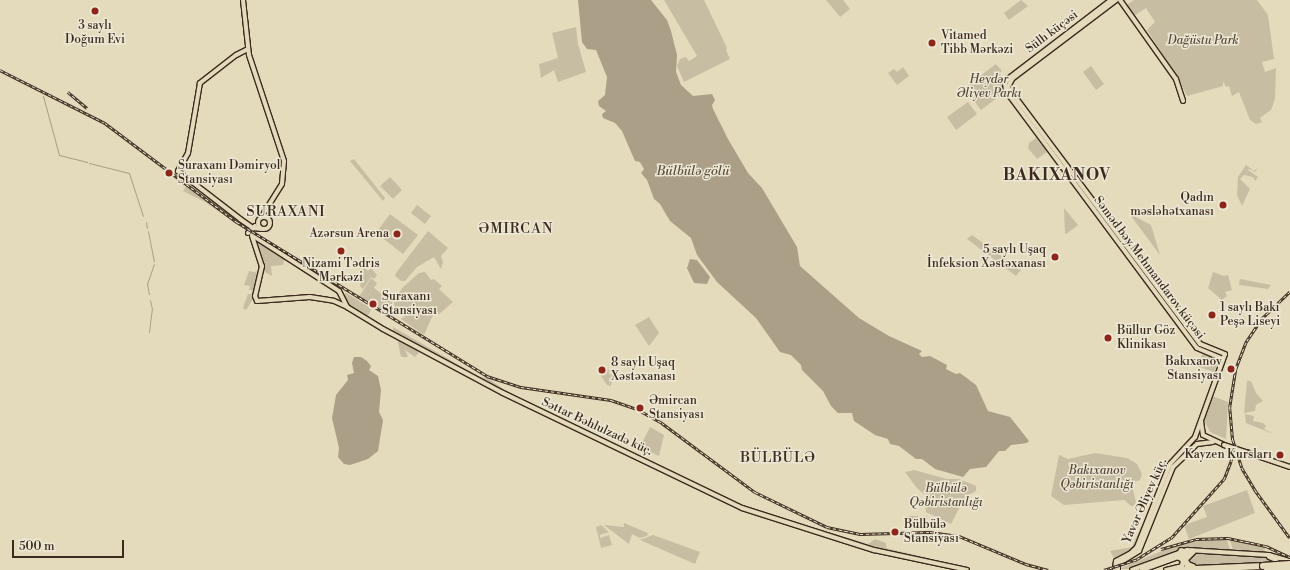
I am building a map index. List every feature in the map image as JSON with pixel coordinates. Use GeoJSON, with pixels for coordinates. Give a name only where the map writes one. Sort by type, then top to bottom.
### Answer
{"type":"FeatureCollection","features":[{"type":"Feature","properties":{"kind":"highway"},"geometry":{"type":"LineString","coordinates":[[1193,552],[1183,556],[1190,566],[1225,568]]}},
{"type":"Feature","properties":{"kind":"highway"},"geometry":{"type":"LineString","coordinates":[[1265,568],[1290,562]]}},
{"type":"Feature","properties":{"kind":"highway"},"geometry":{"type":"LineString","coordinates":[[1173,570],[1290,568]]}},
{"type":"Feature","properties":{"kind":"main road"},"geometry":{"type":"LineString","coordinates":[[243,0],[248,49],[284,161],[282,184],[250,234]]}},
{"type":"Feature","properties":{"kind":"main road","name":"Sülh küçəsi"},"geometry":{"type":"LineString","coordinates":[[1090,18],[1111,0]]}},
{"type":"Feature","properties":{"kind":"main road","name":"Sülh küçəsi"},"geometry":{"type":"LineString","coordinates":[[1006,81],[1116,0]]}},
{"type":"Feature","properties":{"kind":"main road"},"geometry":{"type":"LineString","coordinates":[[1120,0],[1176,79],[1184,101]]}},
{"type":"Feature","properties":{"kind":"main road"},"geometry":{"type":"LineString","coordinates":[[248,49],[236,55],[200,83],[188,153],[178,171],[253,228],[262,229]]}},
{"type":"Feature","properties":{"kind":"main road"},"geometry":{"type":"LineString","coordinates":[[1011,95],[1008,85],[1013,76]]}},
{"type":"Feature","properties":{"kind":"main road","name":"Səməd bəy Mehmandarov küçəsi"},"geometry":{"type":"LineString","coordinates":[[1006,81],[1011,95],[1165,306],[1201,345],[1222,358]]}},
{"type":"Feature","properties":{"kind":"main road","name":"Səməd bəy Mehmandarov küçəsi"},"geometry":{"type":"LineString","coordinates":[[1011,95],[1170,303],[1198,349],[1222,358]]}},
{"type":"Feature","properties":{"kind":"main road"},"geometry":{"type":"LineString","coordinates":[[250,234],[254,230],[262,229],[270,225],[268,208]]}},
{"type":"Feature","properties":{"kind":"main road"},"geometry":{"type":"LineString","coordinates":[[262,216],[270,220]]}},
{"type":"Feature","properties":{"kind":"main road"},"geometry":{"type":"LineString","coordinates":[[256,224],[262,229]]}},
{"type":"Feature","properties":{"kind":"main road"},"geometry":{"type":"LineString","coordinates":[[250,234],[339,291],[347,307]]}},
{"type":"Feature","properties":{"kind":"main road","name":"Səttar Bəhlulzadə küç."},"geometry":{"type":"LineString","coordinates":[[250,234],[262,266],[256,299],[264,302],[310,297],[337,302],[382,329],[503,393],[744,509],[874,550],[967,570]]}},
{"type":"Feature","properties":{"kind":"main road"},"geometry":{"type":"LineString","coordinates":[[337,302],[342,297]]}},
{"type":"Feature","properties":{"kind":"main road"},"geometry":{"type":"LineString","coordinates":[[1165,306],[1170,303]]}},
{"type":"Feature","properties":{"kind":"main road"},"geometry":{"type":"LineString","coordinates":[[1222,358],[1201,416],[1195,437],[1196,441],[1213,442],[1224,445],[1290,467]]}},
{"type":"Feature","properties":{"kind":"main road"},"geometry":{"type":"LineString","coordinates":[[1200,442],[1203,440],[1201,416]]}},
{"type":"Feature","properties":{"kind":"main road"},"geometry":{"type":"LineString","coordinates":[[1195,437],[1198,433],[1213,442]]}},
{"type":"Feature","properties":{"kind":"main road","name":"Yavər Əliyev küç."},"geometry":{"type":"LineString","coordinates":[[1188,449],[1195,437]]}},
{"type":"Feature","properties":{"kind":"main road","name":"Yavər Əliyev küç."},"geometry":{"type":"LineString","coordinates":[[1115,569],[1118,562],[1126,558],[1137,546],[1169,465],[1188,449],[1200,442]]}},
{"type":"Feature","properties":{"kind":"main road"},"geometry":{"type":"LineString","coordinates":[[1193,552],[1268,556],[1275,559],[1279,567]]}},
{"type":"Feature","properties":{"kind":"main road"},"geometry":{"type":"LineString","coordinates":[[1271,555],[1279,567]]}},
{"type":"Feature","properties":{"kind":"main road"},"geometry":{"type":"LineString","coordinates":[[1141,569],[1183,556],[1271,555],[1290,562]]}},
{"type":"Feature","properties":{"kind":"main road"},"geometry":{"type":"LineString","coordinates":[[1132,570],[1141,569],[1183,556]]}},
{"type":"Feature","properties":{"kind":"main road"},"geometry":{"type":"LineString","coordinates":[[1166,570],[1181,566],[1183,556]]}},
{"type":"Feature","properties":{"kind":"main road"},"geometry":{"type":"LineString","coordinates":[[1279,567],[1290,562]]}},
{"type":"Feature","properties":{"kind":"green space"},"geometry":{"type":"Polygon","coordinates":[[[664,0],[704,0],[727,48],[726,50],[730,59],[684,82],[677,66],[680,59],[686,57],[689,61],[697,56],[664,0]]]}},
{"type":"Feature","properties":{"kind":"green space"},"geometry":{"type":"Polygon","coordinates":[[[826,0],[843,0],[850,9],[840,17],[826,0]]]}},
{"type":"Feature","properties":{"kind":"green space"},"geometry":{"type":"Polygon","coordinates":[[[1021,0],[1028,6],[1009,20],[1004,13],[1021,0]]]}},
{"type":"Feature","properties":{"kind":"green space","name":"Dağüstu Park"},"geometry":{"type":"Polygon","coordinates":[[[1134,0],[1257,0],[1268,15],[1274,59],[1262,62],[1265,72],[1276,68],[1275,99],[1271,110],[1260,118],[1262,122],[1256,124],[1250,120],[1239,92],[1232,96],[1229,86],[1226,87],[1223,81],[1223,86],[1187,96],[1178,78],[1147,30],[1155,22],[1146,8],[1134,16],[1127,5],[1134,0]]]}},
{"type":"Feature","properties":{"kind":"green space"},"geometry":{"type":"Polygon","coordinates":[[[576,27],[578,44],[586,72],[558,82],[554,70],[541,78],[539,64],[558,58],[552,33],[576,27]]]}},
{"type":"Feature","properties":{"kind":"green space","name":"Heydər Əliyev Parkı"},"geometry":{"type":"Polygon","coordinates":[[[996,64],[1002,71],[999,73],[1003,78],[1005,92],[981,110],[964,88],[996,64]]]}},
{"type":"Feature","properties":{"kind":"green space"},"geometry":{"type":"Polygon","coordinates":[[[1091,66],[1104,84],[1096,90],[1083,72],[1091,66]]]}},
{"type":"Feature","properties":{"kind":"green space"},"geometry":{"type":"Polygon","coordinates":[[[903,67],[909,76],[897,85],[888,73],[894,69],[897,72],[903,67]]]}},
{"type":"Feature","properties":{"kind":"green space"},"geometry":{"type":"Polygon","coordinates":[[[968,102],[977,114],[956,130],[947,117],[968,102]]]}},
{"type":"Feature","properties":{"kind":"green space"},"geometry":{"type":"Polygon","coordinates":[[[1036,138],[1047,152],[1037,159],[1028,148],[1029,143],[1036,138]]]}},
{"type":"Feature","properties":{"kind":"green space"},"geometry":{"type":"Polygon","coordinates":[[[354,159],[385,198],[383,201],[350,161],[354,159]]]}},
{"type":"Feature","properties":{"kind":"green space"},"geometry":{"type":"Polygon","coordinates":[[[1246,165],[1254,171],[1258,168],[1255,172],[1249,169],[1248,170],[1258,177],[1255,181],[1253,177],[1244,175],[1240,179],[1250,189],[1242,206],[1237,195],[1238,177],[1246,165]]]}},
{"type":"Feature","properties":{"kind":"green space"},"geometry":{"type":"Polygon","coordinates":[[[390,177],[402,190],[393,199],[380,186],[390,177]]]}},
{"type":"Feature","properties":{"kind":"green space"},"geometry":{"type":"Polygon","coordinates":[[[186,186],[247,231],[205,202],[183,191],[186,186]]]}},
{"type":"Feature","properties":{"kind":"green space"},"geometry":{"type":"Polygon","coordinates":[[[417,205],[431,216],[425,224],[411,213],[417,205]]]}},
{"type":"Feature","properties":{"kind":"green space"},"geometry":{"type":"Polygon","coordinates":[[[1064,208],[1078,225],[1066,234],[1065,234],[1064,208]]]}},
{"type":"Feature","properties":{"kind":"green space","name":"Azərsun Arena"},"geometry":{"type":"Polygon","coordinates":[[[390,214],[418,235],[403,254],[376,233],[390,214]]]}},
{"type":"Feature","properties":{"kind":"green space"},"geometry":{"type":"Polygon","coordinates":[[[1132,215],[1151,225],[1160,255],[1131,216],[1132,215]]]}},
{"type":"Feature","properties":{"kind":"green space"},"geometry":{"type":"Polygon","coordinates":[[[428,231],[448,248],[441,256],[443,262],[441,269],[434,257],[417,267],[405,281],[401,281],[395,276],[396,273],[428,231]]]}},
{"type":"Feature","properties":{"kind":"green space"},"geometry":{"type":"Polygon","coordinates":[[[972,235],[1021,270],[1016,276],[967,239],[972,235]]]}},
{"type":"Feature","properties":{"kind":"green space"},"geometry":{"type":"Polygon","coordinates":[[[259,241],[285,257],[283,265],[271,266],[272,276],[263,271],[256,242],[259,241]]]}},
{"type":"Feature","properties":{"kind":"green space"},"geometry":{"type":"Polygon","coordinates":[[[368,260],[369,265],[366,269],[368,271],[371,268],[377,275],[374,279],[371,277],[363,289],[360,286],[364,273],[362,262],[368,260]]]}},
{"type":"Feature","properties":{"kind":"green space"},"geometry":{"type":"Polygon","coordinates":[[[249,271],[259,273],[253,299],[246,310],[243,308],[248,294],[252,294],[252,290],[249,290],[250,286],[244,285],[249,271]]]}},
{"type":"Feature","properties":{"kind":"green space"},"geometry":{"type":"Polygon","coordinates":[[[425,272],[431,280],[434,279],[442,286],[439,289],[453,302],[438,315],[436,313],[432,317],[424,335],[401,319],[405,316],[401,312],[396,316],[394,302],[402,288],[419,273],[425,272]]]}},
{"type":"Feature","properties":{"kind":"green space"},"geometry":{"type":"Polygon","coordinates":[[[1213,272],[1224,276],[1228,275],[1232,290],[1225,292],[1227,296],[1222,300],[1208,288],[1213,272]]]}},
{"type":"Feature","properties":{"kind":"green space"},"geometry":{"type":"Polygon","coordinates":[[[371,278],[377,283],[374,288],[392,302],[394,316],[359,297],[371,278]]]}},
{"type":"Feature","properties":{"kind":"green space"},"geometry":{"type":"Polygon","coordinates":[[[1240,279],[1271,285],[1268,289],[1239,285],[1240,279]]]}},
{"type":"Feature","properties":{"kind":"green space"},"geometry":{"type":"Polygon","coordinates":[[[346,293],[372,309],[367,317],[345,304],[343,296],[346,293]]]}},
{"type":"Feature","properties":{"kind":"green space"},"geometry":{"type":"Polygon","coordinates":[[[649,317],[659,333],[649,346],[635,325],[649,317]]]}},
{"type":"Feature","properties":{"kind":"green space"},"geometry":{"type":"Polygon","coordinates":[[[393,327],[479,377],[393,333],[393,327]]]}},
{"type":"Feature","properties":{"kind":"green space"},"geometry":{"type":"Polygon","coordinates":[[[397,338],[420,351],[415,357],[405,350],[408,357],[401,357],[397,338]]]}},
{"type":"Feature","properties":{"kind":"green space"},"geometry":{"type":"Polygon","coordinates":[[[1203,353],[1219,359],[1214,372],[1196,366],[1203,353]]]}},
{"type":"Feature","properties":{"kind":"green space"},"geometry":{"type":"Polygon","coordinates":[[[615,367],[611,386],[607,385],[599,373],[603,373],[604,368],[610,370],[609,374],[613,375],[615,367]]]}},
{"type":"Feature","properties":{"kind":"green space"},"geometry":{"type":"Polygon","coordinates":[[[480,377],[488,378],[503,389],[502,391],[488,381],[480,377]]]}},
{"type":"Feature","properties":{"kind":"green space"},"geometry":{"type":"Polygon","coordinates":[[[1247,381],[1251,381],[1256,393],[1263,401],[1256,405],[1255,411],[1244,413],[1247,381]]]}},
{"type":"Feature","properties":{"kind":"green space"},"geometry":{"type":"Polygon","coordinates":[[[1212,396],[1228,402],[1226,439],[1210,432],[1203,418],[1212,396]]]}},
{"type":"Feature","properties":{"kind":"green space"},"geometry":{"type":"Polygon","coordinates":[[[1245,414],[1254,416],[1253,421],[1263,423],[1266,426],[1264,429],[1276,435],[1246,423],[1245,414]]]}},
{"type":"Feature","properties":{"kind":"green space"},"geometry":{"type":"Polygon","coordinates":[[[650,427],[664,435],[659,456],[640,447],[650,427]]]}},
{"type":"Feature","properties":{"kind":"green space","name":"Bakıxanov Qəbiristanlığı"},"geometry":{"type":"Polygon","coordinates":[[[1095,453],[1127,458],[1137,464],[1142,474],[1140,480],[1131,483],[1136,502],[1134,506],[1131,506],[1124,500],[1064,505],[1051,496],[1059,455],[1068,459],[1095,453]]]}},
{"type":"Feature","properties":{"kind":"green space","name":"Bülbülə Qəbiristanlığı"},"geometry":{"type":"Polygon","coordinates":[[[914,470],[947,479],[959,479],[976,486],[976,491],[965,497],[951,524],[926,512],[925,503],[928,504],[930,500],[916,487],[905,472],[914,470]]]}},
{"type":"Feature","properties":{"kind":"green space"},"geometry":{"type":"Polygon","coordinates":[[[1247,490],[1255,513],[1189,539],[1184,525],[1207,517],[1203,506],[1247,490]]]}},
{"type":"Feature","properties":{"kind":"green space"},"geometry":{"type":"Polygon","coordinates":[[[905,516],[927,516],[927,524],[905,525],[905,516]]]}},
{"type":"Feature","properties":{"kind":"green space"},"geometry":{"type":"Polygon","coordinates":[[[624,523],[648,533],[647,536],[640,538],[632,534],[629,544],[604,525],[624,527],[624,523]]]}},
{"type":"Feature","properties":{"kind":"green space"},"geometry":{"type":"Polygon","coordinates":[[[601,525],[609,532],[600,535],[600,538],[609,535],[612,545],[601,548],[596,527],[601,525]]]}},
{"type":"Feature","properties":{"kind":"green space"},"geometry":{"type":"Polygon","coordinates":[[[1140,528],[1142,529],[1134,548],[1114,558],[1110,551],[1132,547],[1140,528]]]}},
{"type":"Feature","properties":{"kind":"green space"},"geometry":{"type":"Polygon","coordinates":[[[829,532],[868,544],[875,539],[886,543],[886,548],[928,558],[927,561],[863,545],[828,534],[829,532]]]}},
{"type":"Feature","properties":{"kind":"green space"},"geometry":{"type":"Polygon","coordinates":[[[653,535],[700,552],[695,564],[640,540],[653,535]]]}},
{"type":"Feature","properties":{"kind":"green space"},"geometry":{"type":"Polygon","coordinates":[[[1202,540],[1227,540],[1230,550],[1182,549],[1132,569],[1119,569],[1176,545],[1202,540]]]}},
{"type":"Feature","properties":{"kind":"green space"},"geometry":{"type":"Polygon","coordinates":[[[1230,540],[1265,547],[1264,553],[1233,550],[1230,540]]]}},
{"type":"Feature","properties":{"kind":"green space"},"geometry":{"type":"Polygon","coordinates":[[[1194,553],[1267,557],[1276,562],[1191,566],[1186,557],[1194,553]]]}},
{"type":"Feature","properties":{"kind":"water","name":"Bülbülə gölü"},"geometry":{"type":"Polygon","coordinates":[[[578,0],[651,0],[667,20],[671,31],[677,55],[676,72],[681,85],[693,96],[712,94],[715,100],[712,105],[713,109],[728,139],[748,173],[762,188],[797,247],[800,266],[859,318],[889,336],[922,351],[919,354],[922,357],[930,356],[947,365],[946,369],[956,374],[960,373],[976,385],[988,411],[1010,417],[1029,441],[1027,443],[1011,445],[1005,451],[999,451],[986,467],[970,469],[963,477],[935,469],[922,459],[916,459],[899,446],[890,444],[888,439],[875,435],[854,421],[852,413],[838,413],[831,406],[823,391],[802,370],[801,365],[791,355],[780,352],[756,318],[717,282],[697,255],[691,238],[670,221],[660,204],[654,199],[647,180],[641,173],[644,169],[640,162],[635,161],[622,131],[615,123],[603,118],[602,114],[606,111],[599,106],[598,101],[605,95],[607,77],[596,50],[587,49],[582,42],[578,0]]]}},
{"type":"Feature","properties":{"kind":"water"},"geometry":{"type":"Polygon","coordinates":[[[690,259],[697,260],[710,277],[707,284],[694,283],[687,268],[690,259]]]}},
{"type":"Feature","properties":{"kind":"water"},"geometry":{"type":"Polygon","coordinates":[[[354,357],[361,357],[367,361],[371,366],[369,370],[378,376],[381,390],[379,412],[383,420],[378,451],[368,459],[350,465],[344,464],[338,457],[339,448],[332,418],[336,395],[348,380],[347,375],[354,373],[352,363],[354,357]]]}},
{"type":"Feature","properties":{"kind":"waterway"},"geometry":{"type":"LineString","coordinates":[[43,96],[59,155],[87,162]]}},
{"type":"Feature","properties":{"kind":"waterway"},"geometry":{"type":"LineString","coordinates":[[89,163],[129,173],[143,216]]}},
{"type":"Feature","properties":{"kind":"waterway"},"geometry":{"type":"LineString","coordinates":[[146,222],[147,228]]}},
{"type":"Feature","properties":{"kind":"waterway"},"geometry":{"type":"LineString","coordinates":[[148,231],[154,261]]}},
{"type":"Feature","properties":{"kind":"waterway"},"geometry":{"type":"LineString","coordinates":[[149,294],[147,284],[154,264]]}},
{"type":"Feature","properties":{"kind":"waterway"},"geometry":{"type":"LineString","coordinates":[[149,332],[152,309],[150,300]]}},
{"type":"Feature","properties":{"kind":"railway"},"geometry":{"type":"LineString","coordinates":[[0,70],[105,123],[237,222],[487,376],[521,387],[611,400],[637,409],[662,423],[755,492],[827,527],[860,534],[930,532],[959,536],[1026,564],[1048,570]]}},
{"type":"Feature","properties":{"kind":"railway"},"geometry":{"type":"LineString","coordinates":[[68,92],[87,108]]}},
{"type":"Feature","properties":{"kind":"railway"},"geometry":{"type":"LineString","coordinates":[[1290,292],[1262,319],[1246,343],[1236,369],[1230,408],[1233,440],[1242,468],[1255,490],[1290,538]]}},
{"type":"Feature","properties":{"kind":"railway"},"geometry":{"type":"LineString","coordinates":[[1104,570],[1137,559],[1171,538],[1224,479],[1231,461],[1232,446]]}},
{"type":"Feature","properties":{"kind":"railway"},"geometry":{"type":"LineString","coordinates":[[1161,549],[1196,539],[1228,538],[1266,546],[1290,557]]}},
{"type":"Feature","properties":{"kind":"place","name":"3 saylı Doğum Evi"},"geometry":{"type":"Point","coordinates":[95,11]}},
{"type":"Feature","properties":{"kind":"place","name":"Vitamed Tibb Mərkəzi"},"geometry":{"type":"Point","coordinates":[932,43]}},
{"type":"Feature","properties":{"kind":"place","name":"Suraxanı Dəmiryol Stansiyası"},"geometry":{"type":"Point","coordinates":[169,173]}},
{"type":"Feature","properties":{"kind":"place","name":"Qadın məsləhətxanası"},"geometry":{"type":"Point","coordinates":[1223,205]}},
{"type":"Feature","properties":{"kind":"place","name":"Azərsun Arena"},"geometry":{"type":"Point","coordinates":[397,234]}},
{"type":"Feature","properties":{"kind":"place","name":"Nizami Tədris Mərkəzi"},"geometry":{"type":"Point","coordinates":[341,251]}},
{"type":"Feature","properties":{"kind":"place","name":"5 saylı Uşaq İnfeksion Xəstəxanası"},"geometry":{"type":"Point","coordinates":[1055,257]}},
{"type":"Feature","properties":{"kind":"place","name":"Suraxanı Stansiyası"},"geometry":{"type":"Point","coordinates":[373,304]}},
{"type":"Feature","properties":{"kind":"place","name":"1 saylı Bakı Peşə Liseyi"},"geometry":{"type":"Point","coordinates":[1212,315]}},
{"type":"Feature","properties":{"kind":"place","name":"Büllur Göz Klinikası"},"geometry":{"type":"Point","coordinates":[1108,338]}},
{"type":"Feature","properties":{"kind":"place","name":"Bakıxanov Stansiyası"},"geometry":{"type":"Point","coordinates":[1231,369]}},
{"type":"Feature","properties":{"kind":"place","name":"8 saylı Uşaq Xəstəxanası"},"geometry":{"type":"Point","coordinates":[602,370]}},
{"type":"Feature","properties":{"kind":"place","name":"Əmircan Stansiyası"},"geometry":{"type":"Point","coordinates":[640,408]}},
{"type":"Feature","properties":{"kind":"place","name":"Kayzen Kursları"},"geometry":{"type":"Point","coordinates":[1280,455]}},
{"type":"Feature","properties":{"kind":"place","name":"Bülbülə Stansiyası"},"geometry":{"type":"Point","coordinates":[895,532]}},
{"type":"Feature","properties":{"kind":"district","name":"BAKIXANOV"},"geometry":{"type":"Point","coordinates":[1057,175]}},
{"type":"Feature","properties":{"kind":"district","name":"SURAXANI"},"geometry":{"type":"Point","coordinates":[286,212]}},
{"type":"Feature","properties":{"kind":"district","name":"ƏMIRCAN"},"geometry":{"type":"Point","coordinates":[516,229]}},
{"type":"Feature","properties":{"kind":"district","name":"BÜLBÜLƏ"},"geometry":{"type":"Point","coordinates":[778,458]}}]}
